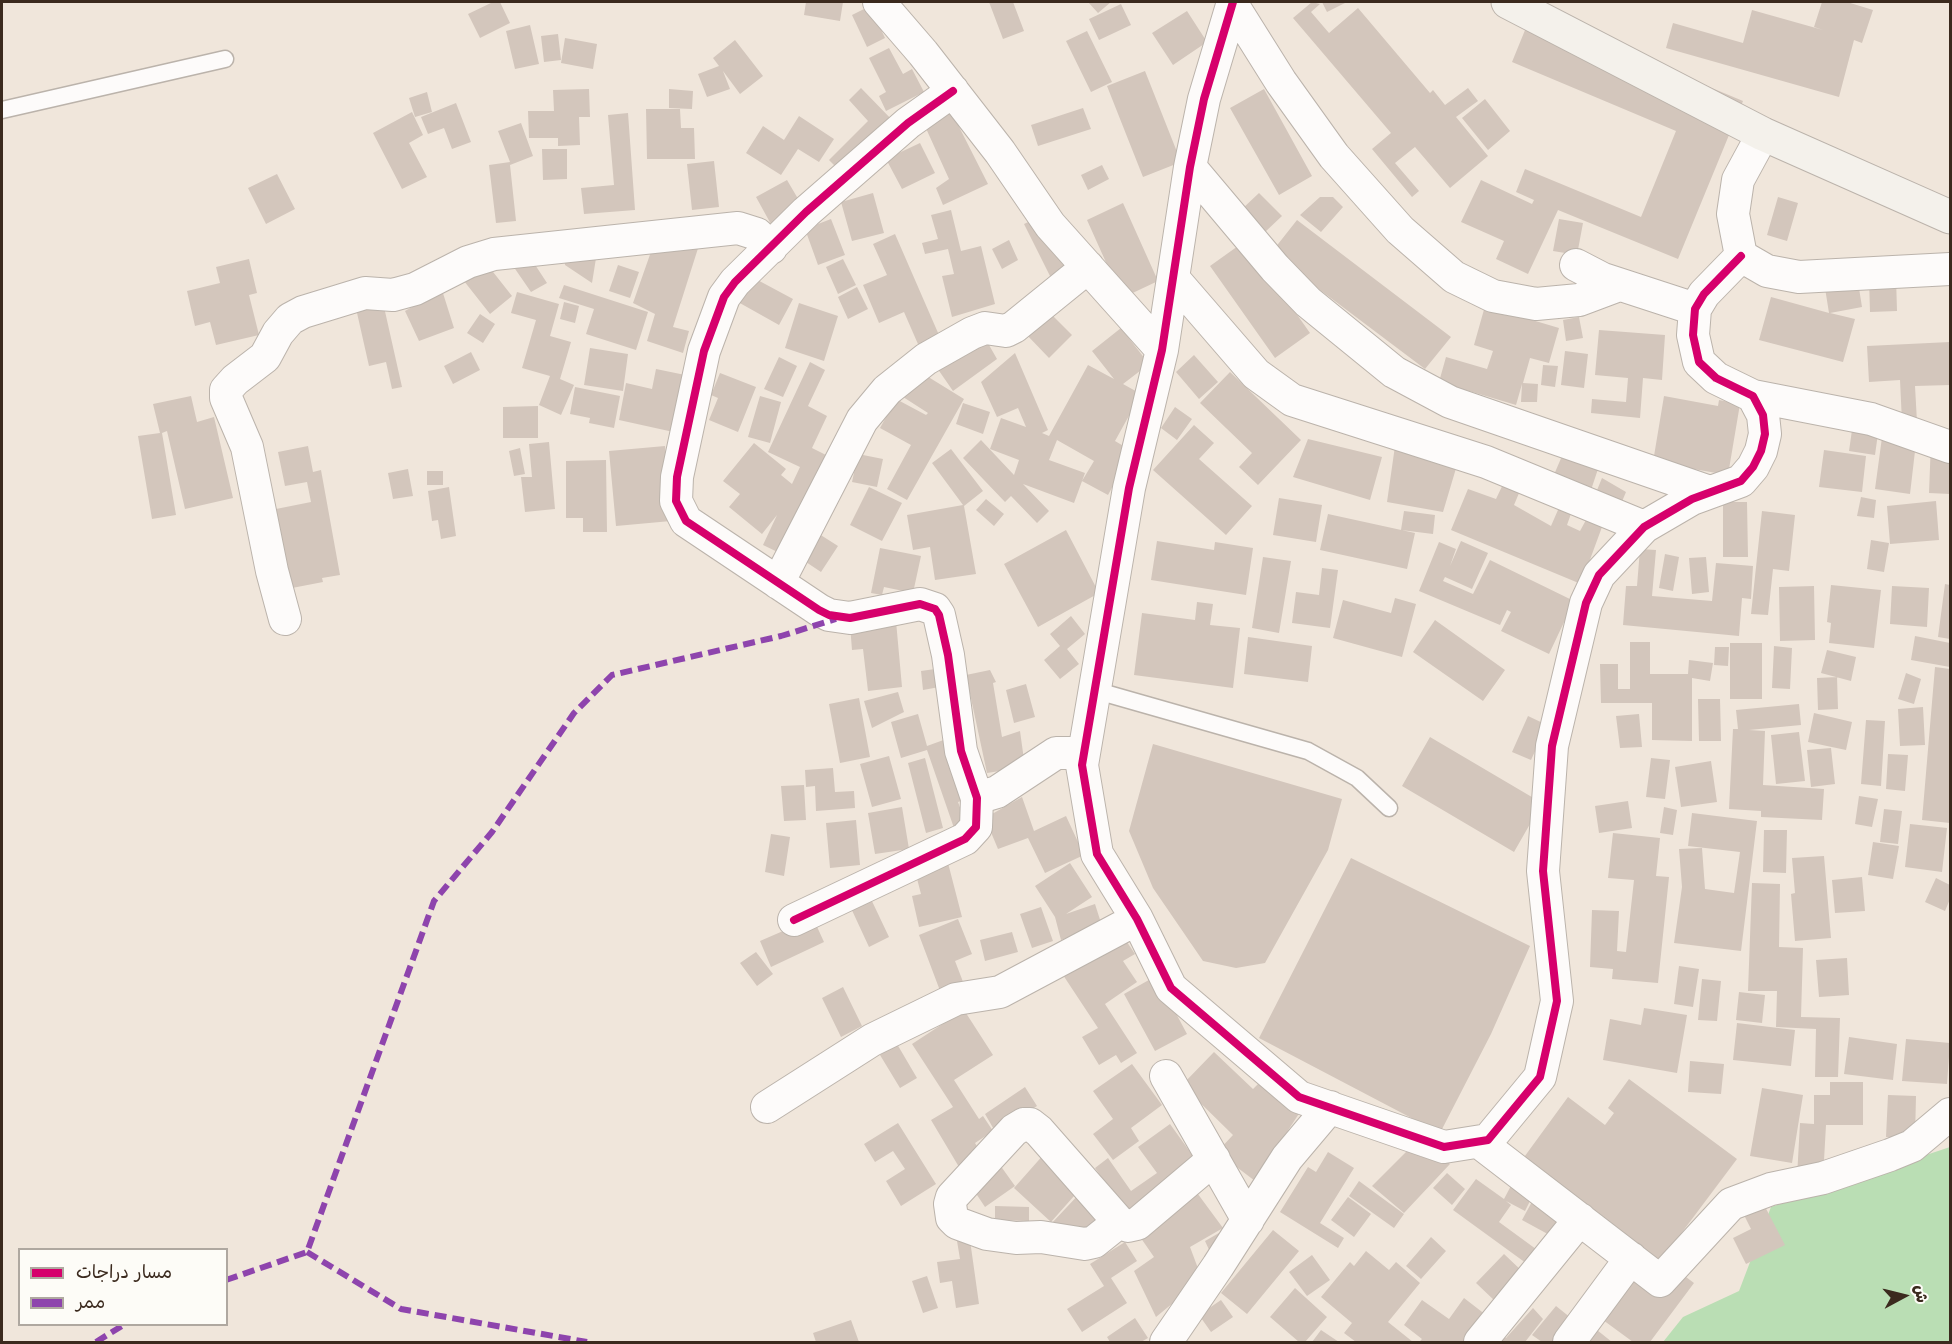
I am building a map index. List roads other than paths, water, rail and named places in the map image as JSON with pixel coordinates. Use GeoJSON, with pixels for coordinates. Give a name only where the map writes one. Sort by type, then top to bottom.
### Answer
{"type":"FeatureCollection","features":[{"type":"Feature","properties":{"kind":"main road"},"geometry":{"type":"LineString","coordinates":[[1508,2],[1763,134],[1950,217]]}},
{"type":"Feature","properties":{"kind":"street"},"geometry":{"type":"LineString","coordinates":[[879,2],[953,91],[1050,225],[1162,350]]}},
{"type":"Feature","properties":{"kind":"street"},"geometry":{"type":"LineString","coordinates":[[1233,3],[1204,99],[1190,167],[1162,350],[1130,488],[1083,765],[1097,854],[1137,919],[1171,988],[1299,1097],[1444,1147],[1488,1140],[1540,1077],[1557,1001],[1543,871],[1552,746],[1586,603],[1599,575],[1644,527],[1710,492],[1741,481],[1761,451],[1765,434],[1762,415],[1753,396]]}},
{"type":"Feature","properties":{"kind":"street"},"geometry":{"type":"LineString","coordinates":[[1233,3],[1281,82],[1334,156],[1400,230],[1454,277],[1493,296],[1536,304],[1579,300],[1619,285]]}},
{"type":"Feature","properties":{"kind":"street"},"geometry":{"type":"LineString","coordinates":[[794,920],[965,839],[976,827],[977,798],[961,751],[948,655],[939,615],[935,609],[920,604],[862,616],[840,618],[819,610],[686,521],[676,501],[675,489],[704,351],[715,316],[724,297],[735,282],[806,212],[908,123],[953,91]]}},
{"type":"Feature","properties":{"kind":"street"},"geometry":{"type":"LineString","coordinates":[[1763,134],[1738,180],[1733,214],[1741,256],[1767,271],[1799,277],[1950,269]]}},
{"type":"Feature","properties":{"kind":"street"},"geometry":{"type":"LineString","coordinates":[[1190,167],[1275,267],[1308,302],[1394,372],[1450,402],[1710,492]]}},
{"type":"Feature","properties":{"kind":"street"},"geometry":{"type":"LineString","coordinates":[[285,619],[272,572],[247,447],[226,399],[226,390],[235,380],[265,357],[278,333],[290,319],[303,312],[365,293],[393,295],[415,289],[468,262],[495,254],[738,228],[757,234],[771,248]]}},
{"type":"Feature","properties":{"kind":"street"},"geometry":{"type":"LineString","coordinates":[[1741,256],[1710,287],[1695,309],[1693,335],[1699,362],[1716,378],[1753,396],[1871,419],[1950,447]]}},
{"type":"Feature","properties":{"kind":"street"},"geometry":{"type":"LineString","coordinates":[[1576,265],[1619,285],[1695,309]]}},
{"type":"Feature","properties":{"kind":"street"},"geometry":{"type":"LineString","coordinates":[[778,583],[862,420],[887,390],[926,359],[972,333],[986,328],[1006,331],[1018,325],[1088,267]]}},
{"type":"Feature","properties":{"kind":"street"},"geometry":{"type":"LineString","coordinates":[[1173,278],[1256,374],[1292,400],[1486,462],[1644,527]]}},
{"type":"Feature","properties":{"kind":"street"},"geometry":{"type":"LineString","coordinates":[[977,798],[997,792],[1056,753],[1084,753]]}},
{"type":"Feature","properties":{"kind":"street"},"geometry":{"type":"LineString","coordinates":[[767,1107],[872,1040],[956,999],[1000,992],[1137,919]]}},
{"type":"Feature","properties":{"kind":"street"},"geometry":{"type":"LineString","coordinates":[[1166,1076],[1248,1220]]}},
{"type":"Feature","properties":{"kind":"street"},"geometry":{"type":"LineString","coordinates":[[1166,1342],[1287,1158],[1330,1107]]}},
{"type":"Feature","properties":{"kind":"street"},"geometry":{"type":"LineString","coordinates":[[1479,1142],[1660,1281],[1731,1204],[1771,1189],[1823,1178],[1912,1146],[1950,1114]]}},
{"type":"Feature","properties":{"kind":"street"},"geometry":{"type":"LineString","coordinates":[[1119,1222],[1094,1242],[1085,1244],[1041,1237],[1016,1238],[987,1234],[957,1223],[952,1218],[950,1204],[952,1197],[1014,1130],[1024,1124],[1030,1124],[1040,1131],[1119,1222],[1128,1226],[1137,1224],[1214,1160]]}},
{"type":"Feature","properties":{"kind":"street"},"geometry":{"type":"LineString","coordinates":[[1480,1342],[1580,1219]]}},
{"type":"Feature","properties":{"kind":"street"},"geometry":{"type":"LineString","coordinates":[[1569,1342],[1631,1258]]}},
{"type":"Feature","properties":{"kind":"lane"},"geometry":{"type":"LineString","coordinates":[[2,110],[225,59]]}},
{"type":"Feature","properties":{"kind":"lane"},"geometry":{"type":"LineString","coordinates":[[1094,690],[1308,751],[1357,778],[1389,808]]}}]}
